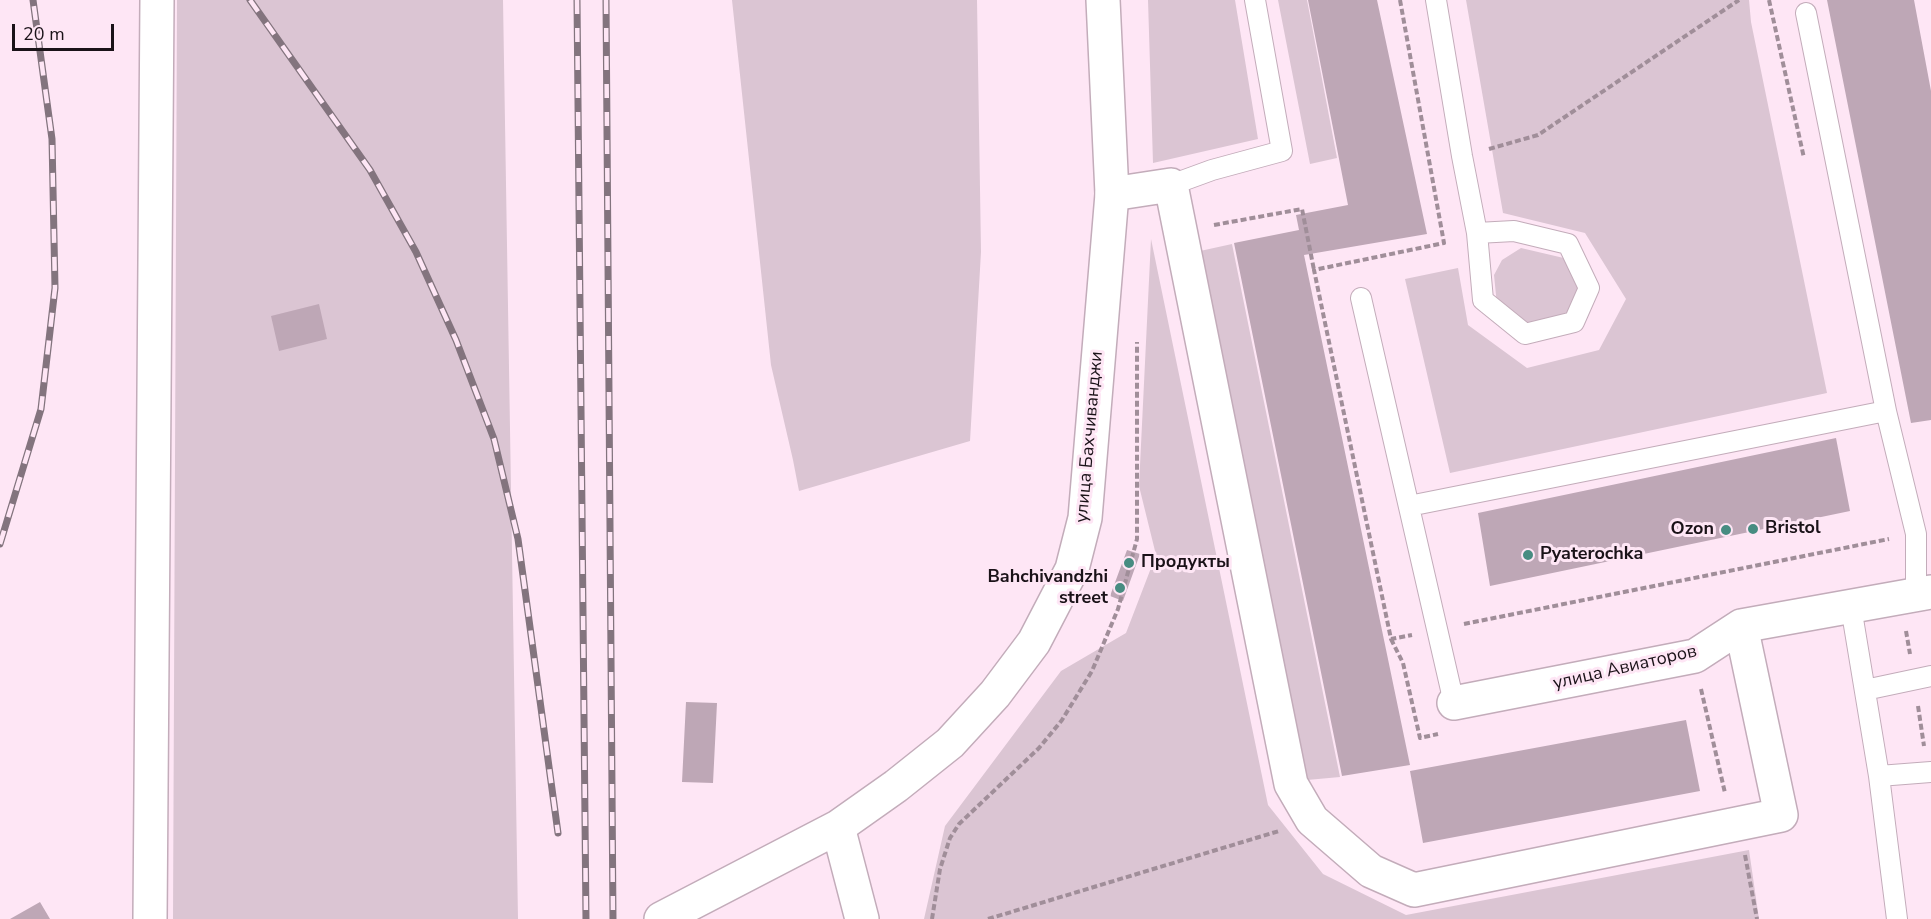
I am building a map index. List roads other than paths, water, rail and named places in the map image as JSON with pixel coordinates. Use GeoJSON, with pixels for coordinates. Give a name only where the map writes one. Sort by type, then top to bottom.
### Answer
{"type":"FeatureCollection","features":[{"type":"Feature","properties":{"kind":"street"},"geometry":{"type":"LineString","coordinates":[[150,919],[157,0]]}},
{"type":"Feature","properties":{"kind":"street","name":"улица Бахчиванджи"},"geometry":{"type":"LineString","coordinates":[[661,919],[838,827],[896,786],[950,743],[995,694],[1034,642],[1072,569],[1085,518],[1112,194],[1103,0]]}},
{"type":"Feature","properties":{"kind":"street"},"geometry":{"type":"LineString","coordinates":[[1112,194],[1171,184],[1291,784],[1312,820],[1371,871],[1414,890],[1737,826],[1781,815],[1741,626]]}},
{"type":"Feature","properties":{"kind":"street","name":"улица Авиаторов"},"geometry":{"type":"LineString","coordinates":[[1448,718],[1695,656],[1741,626],[1924,594]]}},
{"type":"Feature","properties":{"kind":"street"},"geometry":{"type":"LineString","coordinates":[[838,827],[862,919]]}},
{"type":"Feature","properties":{"kind":"lane"},"geometry":{"type":"LineString","coordinates":[[1171,184],[1282,151],[1255,0]]}},
{"type":"Feature","properties":{"kind":"lane"},"geometry":{"type":"LineString","coordinates":[[1436,0],[1477,233],[1483,300],[1525,334],[1574,322],[1589,288],[1568,244],[1514,231],[1477,233]]}},
{"type":"Feature","properties":{"kind":"lane"},"geometry":{"type":"LineString","coordinates":[[1806,13],[1886,411],[1916,534],[1924,594]]}},
{"type":"Feature","properties":{"kind":"lane"},"geometry":{"type":"LineString","coordinates":[[1361,298],[1436,630],[1448,718]]}},
{"type":"Feature","properties":{"kind":"lane"},"geometry":{"type":"LineString","coordinates":[[1409,507],[1886,411]]}},
{"type":"Feature","properties":{"kind":"lane"},"geometry":{"type":"LineString","coordinates":[[1851,607],[1879,776],[1897,919]]}},
{"type":"Feature","properties":{"kind":"lane"},"geometry":{"type":"LineString","coordinates":[[1865,690],[1931,676]]}},
{"type":"Feature","properties":{"kind":"lane"},"geometry":{"type":"LineString","coordinates":[[1879,776],[1931,772]]}},
{"type":"Feature","properties":{"kind":"railway"},"geometry":{"type":"LineString","coordinates":[[0,544],[41,409],[55,288],[52,139],[33,0]]}},
{"type":"Feature","properties":{"kind":"railway"},"geometry":{"type":"LineString","coordinates":[[250,0],[370,170],[416,252],[456,340],[494,439],[518,539],[558,833]]}},
{"type":"Feature","properties":{"kind":"railway"},"geometry":{"type":"LineString","coordinates":[[577,0],[586,919]]}},
{"type":"Feature","properties":{"kind":"railway"},"geometry":{"type":"LineString","coordinates":[[606,0],[613,919]]}},
{"type":"Feature","properties":{"kind":"place","name":"Bristol"},"geometry":{"type":"Point","coordinates":[1753,529]}},
{"type":"Feature","properties":{"kind":"place","name":"Ozon"},"geometry":{"type":"Point","coordinates":[1726,530]}},
{"type":"Feature","properties":{"kind":"place","name":"Pyaterochka"},"geometry":{"type":"Point","coordinates":[1528,555]}},
{"type":"Feature","properties":{"kind":"place","name":"Продукты"},"geometry":{"type":"Point","coordinates":[1129,563]}},
{"type":"Feature","properties":{"kind":"place","name":"Bahchivandzhi street"},"geometry":{"type":"Point","coordinates":[1120,588]}}]}
